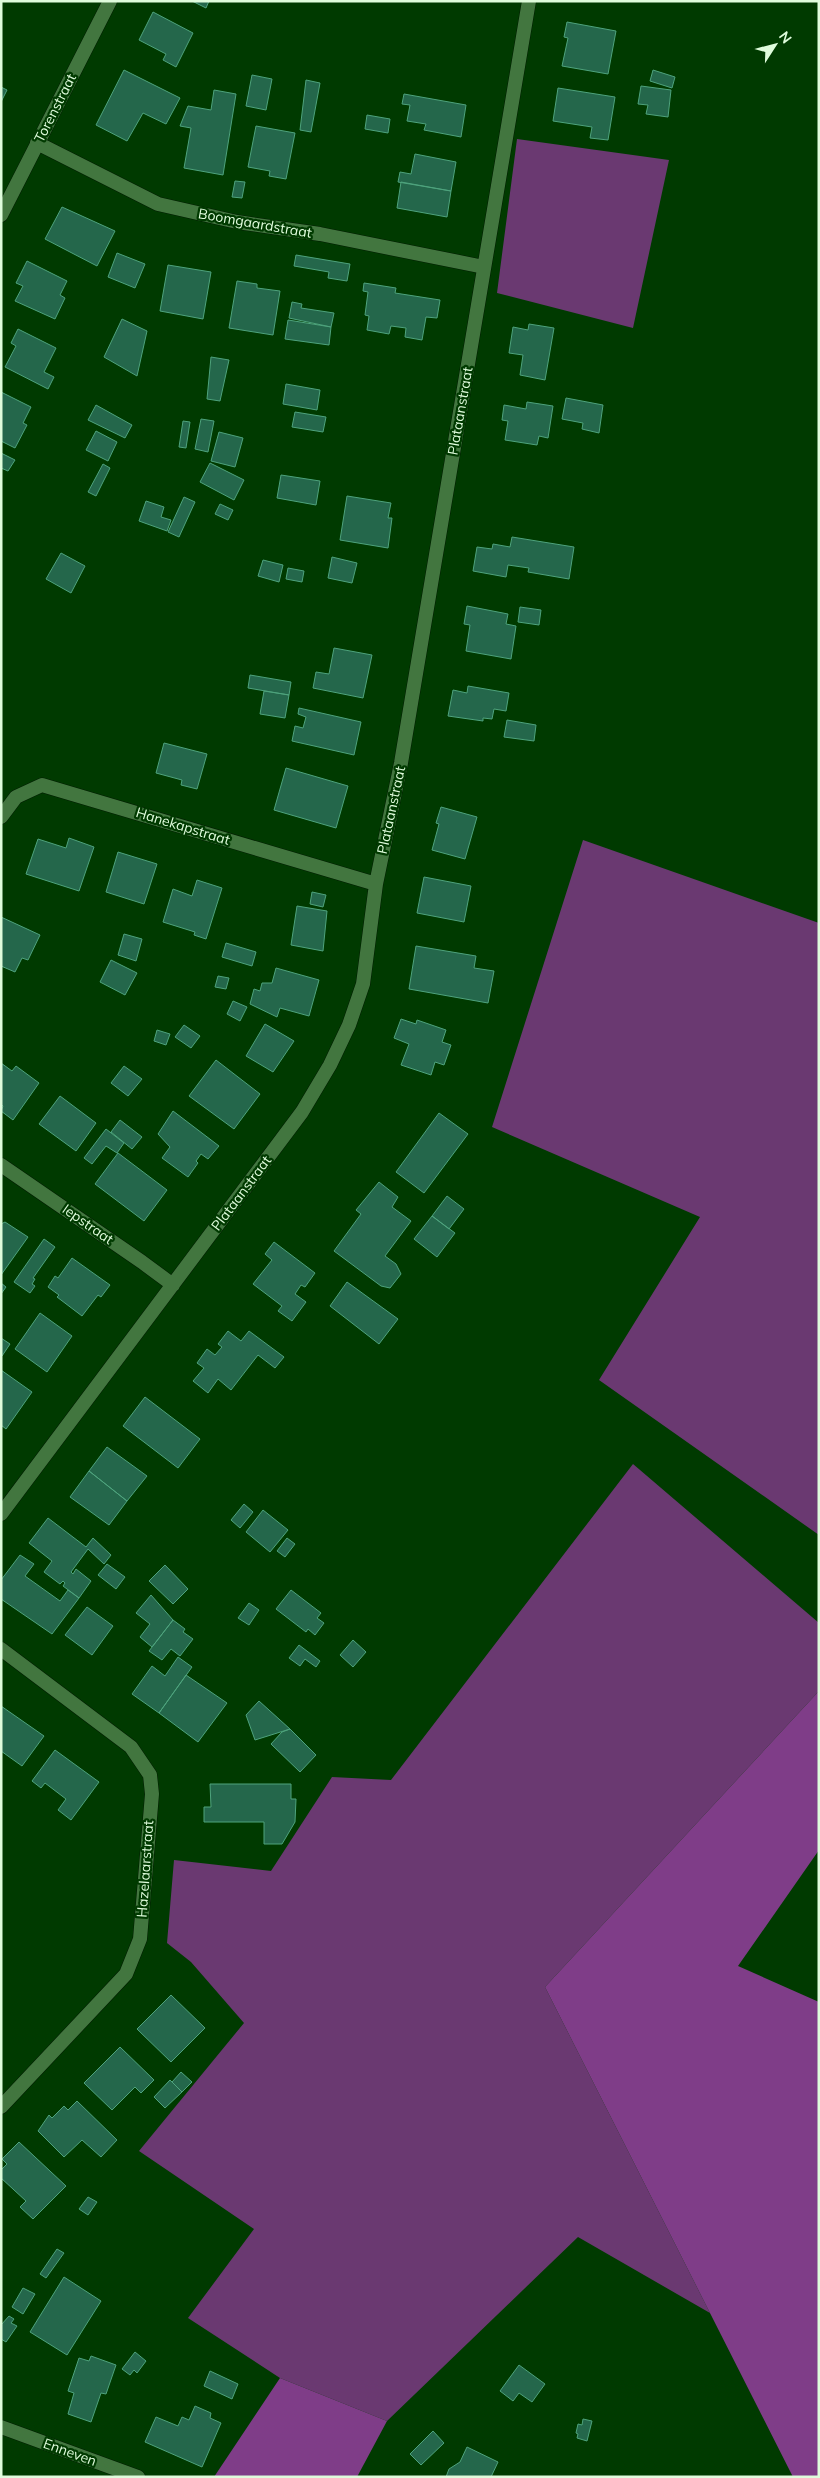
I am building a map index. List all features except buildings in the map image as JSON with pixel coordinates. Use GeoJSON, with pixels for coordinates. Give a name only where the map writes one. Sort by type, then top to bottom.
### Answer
{"type":"FeatureCollection","features":[{"type":"Feature","properties":{"kind":"street","name":"Torenstraat"},"geometry":{"type":"LineString","coordinates":[[1,215],[110,1]]}},
{"type":"Feature","properties":{"kind":"street","name":"Plataanstraat"},"geometry":{"type":"LineString","coordinates":[[1,1514],[302,1112],[334,1057],[349,1025],[363,984],[376,884],[401,763],[529,1]]}},
{"type":"Feature","properties":{"kind":"street","name":"Boomgaardstraat"},"geometry":{"type":"LineString","coordinates":[[37,144],[158,204],[237,222],[320,234],[484,267]]}},
{"type":"Feature","properties":{"kind":"street","name":"Hanekapstraat"},"geometry":{"type":"LineString","coordinates":[[1,817],[16,797],[42,785],[376,884]]}},
{"type":"Feature","properties":{"kind":"street","name":"Iepstraat"},"geometry":{"type":"LineString","coordinates":[[1,1164],[172,1285]]}},
{"type":"Feature","properties":{"kind":"street","name":"Hazelaarstraat"},"geometry":{"type":"LineString","coordinates":[[1,1649],[131,1747],[150,1775],[152,1794],[140,1939],[126,1974],[1,2107]]}},
{"type":"Feature","properties":{"kind":"street","name":"Enneven"},"geometry":{"type":"LineString","coordinates":[[1,2427],[138,2477]]}},
{"type":"Feature","properties":{"kind":"shaded area"},"geometry":{"type":"Polygon","coordinates":[[[517,139],[669,160],[633,328],[497,293],[517,139]]]}},
{"type":"Feature","properties":{"kind":"shaded area"},"geometry":{"type":"Polygon","coordinates":[[[583,840],[819,923],[819,1535],[599,1380],[700,1217],[492,1127],[583,840]]]}},
{"type":"Feature","properties":{"kind":"shaded area"},"geometry":{"type":"Polygon","coordinates":[[[633,1464],[819,1623],[819,1691],[545,1987],[710,2313],[578,2237],[387,2421],[280,2378],[188,2318],[254,2229],[139,2151],[244,2023],[191,1962],[167,1943],[174,1860],[271,1871],[332,1777],[391,1780],[633,1464]]]}},
{"type":"Feature","properties":{"kind":"shaded area"},"geometry":{"type":"Polygon","coordinates":[[[819,1691],[819,1850],[738,1966],[819,2002],[819,2477],[793,2477],[545,1987],[819,1691]]]}},
{"type":"Feature","properties":{"kind":"shaded area"},"geometry":{"type":"Polygon","coordinates":[[[280,2378],[387,2421],[357,2477],[214,2477],[280,2378]]]}}]}
